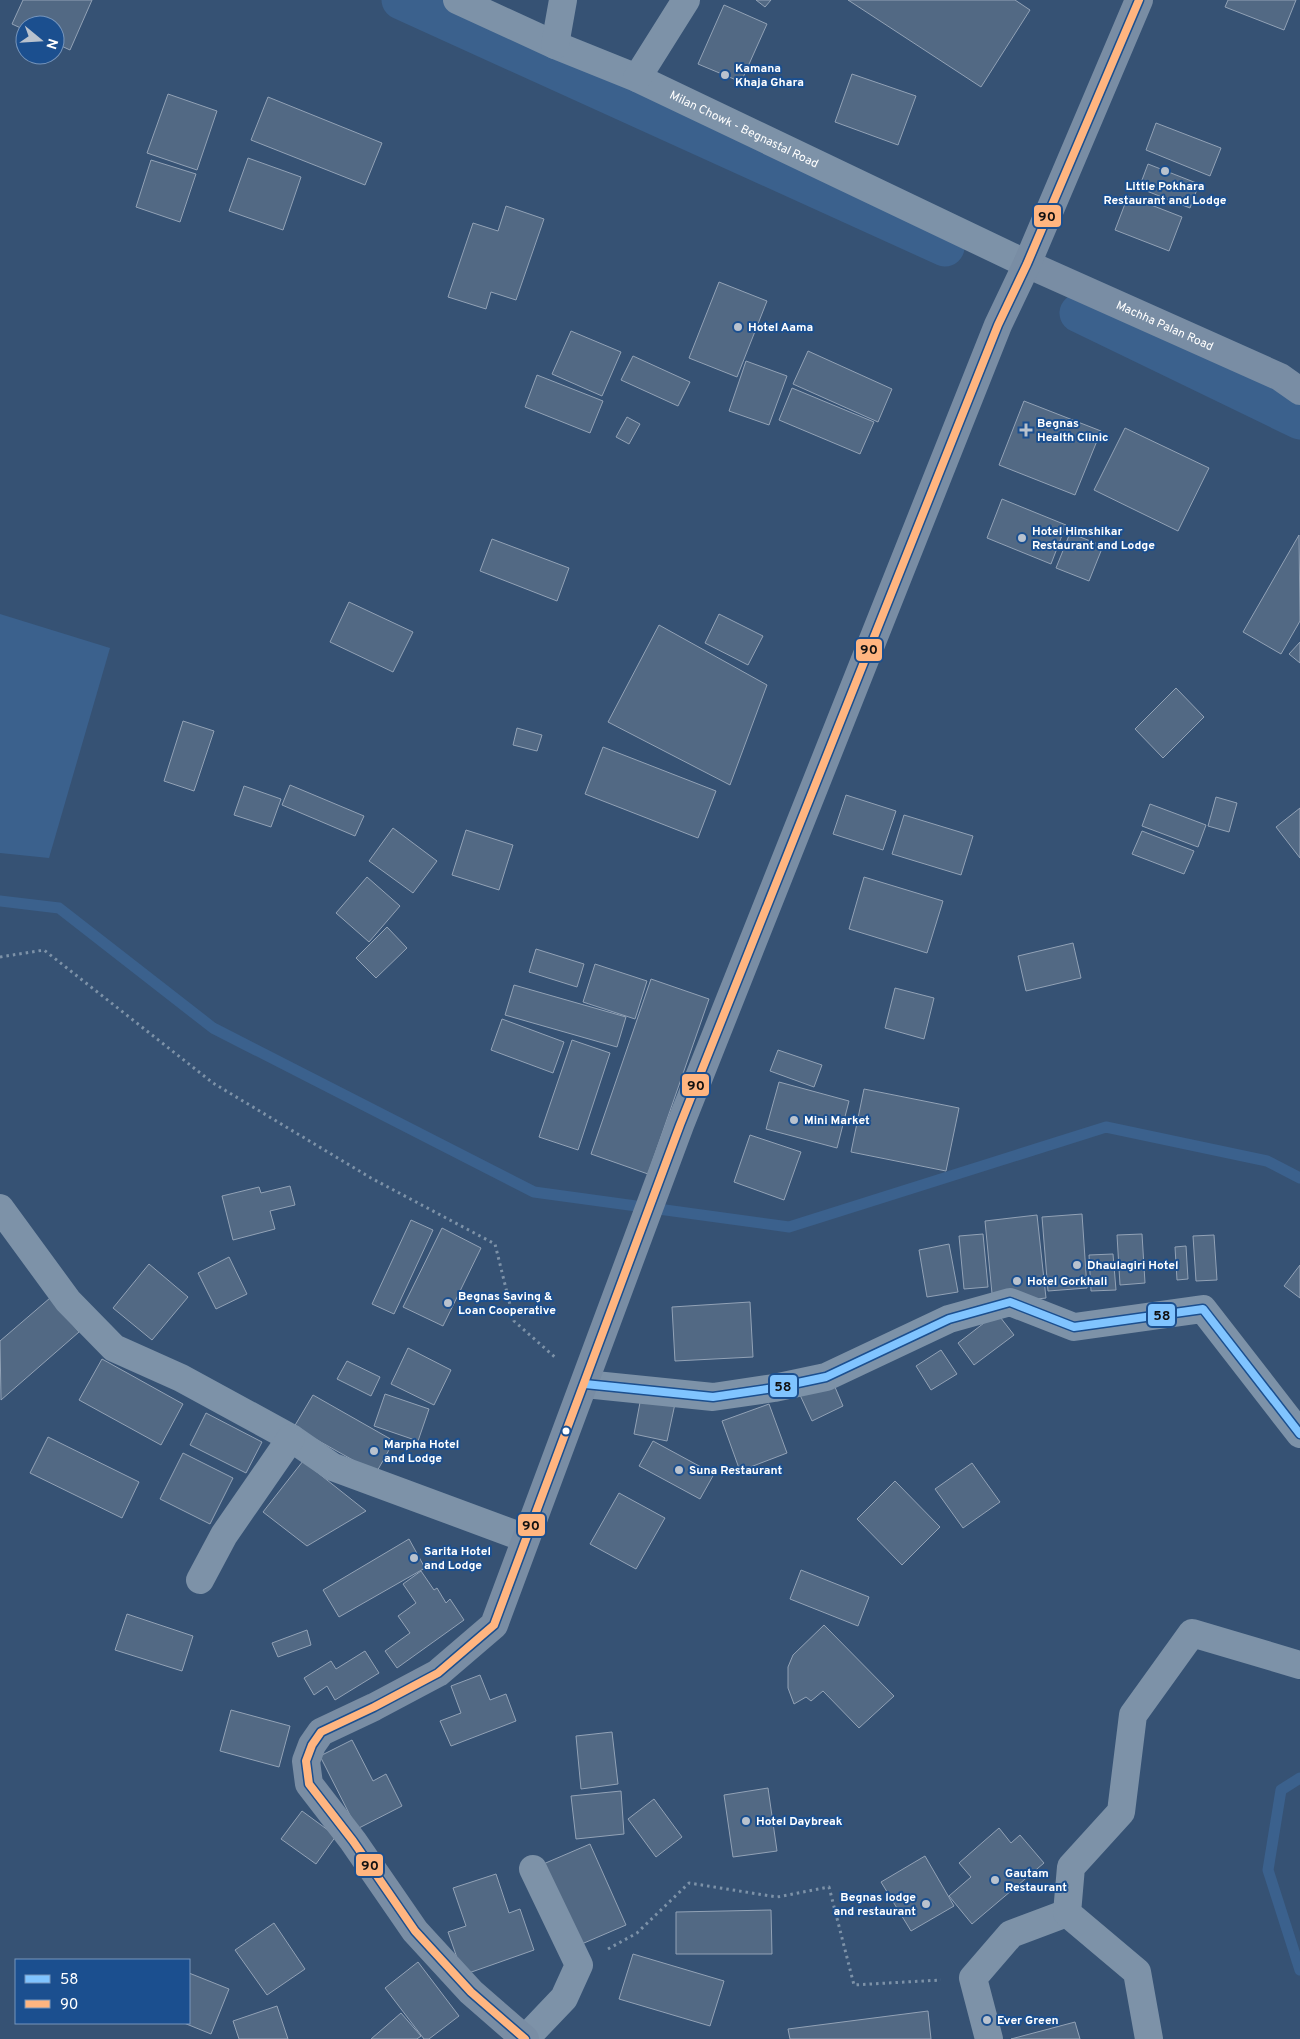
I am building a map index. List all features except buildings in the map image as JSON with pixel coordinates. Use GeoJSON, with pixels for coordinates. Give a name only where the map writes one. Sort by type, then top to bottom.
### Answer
{"type":"FeatureCollection","features":[{"type":"Feature","properties":{"kind":"main road"},"geometry":{"type":"LineString","coordinates":[[525,2039],[471,1992],[415,1931],[353,1841],[310,1784],[306,1761],[312,1745],[321,1732],[438,1673],[494,1625],[680,1126],[998,325],[1028,264],[1139,0]]}},
{"type":"Feature","properties":{"kind":"main road","name":"Machha Palan Road"},"geometry":{"type":"LineString","coordinates":[[1028,264],[1280,377],[1300,391]]}},
{"type":"Feature","properties":{"kind":"street","name":"Milan Chowk - Begnastal Road"},"geometry":{"type":"LineString","coordinates":[[458,0],[555,45],[637,78],[1028,264]]}},
{"type":"Feature","properties":{"kind":"street"},"geometry":{"type":"LineString","coordinates":[[555,45],[563,0]]}},
{"type":"Feature","properties":{"kind":"street"},"geometry":{"type":"LineString","coordinates":[[637,78],[686,0]]}},
{"type":"Feature","properties":{"kind":"street"},"geometry":{"type":"LineString","coordinates":[[0,1208],[68,1301],[114,1348],[181,1378],[291,1438],[332,1467],[525,1538]]}},
{"type":"Feature","properties":{"kind":"street"},"geometry":{"type":"LineString","coordinates":[[585,1384],[713,1397],[774,1388],[826,1377],[950,1319],[1010,1302],[1074,1326],[1203,1309],[1300,1434]]}},
{"type":"Feature","properties":{"kind":"street"},"geometry":{"type":"LineString","coordinates":[[200,1580],[224,1535],[291,1438]]}},
{"type":"Feature","properties":{"kind":"street"},"geometry":{"type":"LineString","coordinates":[[1067,1913],[1071,1867],[1121,1812],[1132,1715],[1192,1633],[1300,1665]]}},
{"type":"Feature","properties":{"kind":"street"},"geometry":{"type":"LineString","coordinates":[[525,2039],[564,1998],[579,1965],[533,1869]]}},
{"type":"Feature","properties":{"kind":"street"},"geometry":{"type":"LineString","coordinates":[[988,2039],[973,1978],[1011,1934],[1067,1913]]}},
{"type":"Feature","properties":{"kind":"street"},"geometry":{"type":"LineString","coordinates":[[1067,1913],[1137,1972],[1149,2039]]}},
{"type":"Feature","properties":{"kind":"path"},"geometry":{"type":"LineString","coordinates":[[0,958],[44,950],[213,1084],[371,1178],[494,1244],[514,1321],[585,1384]]}},
{"type":"Feature","properties":{"kind":"path"},"geometry":{"type":"LineString","coordinates":[[579,1965],[637,1933],[688,1883],[777,1897],[829,1887],[854,1986],[973,1978]]}},
{"type":"Feature","properties":{"kind":"water"},"geometry":{"type":"Polygon","coordinates":[[[0,614],[110,648],[49,858],[0,853],[0,614]]]}},
{"type":"Feature","properties":{"kind":"waterway"},"geometry":{"type":"LineString","coordinates":[[401,0],[945,247]]}},
{"type":"Feature","properties":{"kind":"waterway"},"geometry":{"type":"LineString","coordinates":[[1079,313],[1300,420]]}},
{"type":"Feature","properties":{"kind":"waterway"},"geometry":{"type":"LineString","coordinates":[[0,901],[59,908],[213,1028],[534,1192],[789,1227],[1106,1127],[1267,1161],[1300,1178]]}},
{"type":"Feature","properties":{"kind":"waterway"},"geometry":{"type":"LineString","coordinates":[[1300,1778],[1281,1790],[1268,1870],[1300,1970]]}},
{"type":"Feature","properties":{"kind":"transit line","name":"90"},"geometry":{"type":"LineString","coordinates":[[525,2039],[471,1992],[415,1931],[353,1841],[309,1784],[306,1761],[312,1745],[321,1732],[374,1707],[438,1673],[494,1625],[680,1125],[998,325],[1027,264],[1139,0]]}},
{"type":"Feature","properties":{"kind":"transit line","name":"58"},"geometry":{"type":"LineString","coordinates":[[585,1384],[713,1397],[774,1388],[826,1377],[949,1319],[1010,1302],[1074,1327],[1203,1309],[1300,1434]]}},
{"type":"Feature","properties":{"kind":"place","name":"Kamana Khaja Ghara"},"geometry":{"type":"Point","coordinates":[725,75]}},
{"type":"Feature","properties":{"kind":"place","name":"Little Pokhara Restaurant and Lodge"},"geometry":{"type":"Point","coordinates":[1165,171]}},
{"type":"Feature","properties":{"kind":"place","name":"Hotel Aama"},"geometry":{"type":"Point","coordinates":[738,327]}},
{"type":"Feature","properties":{"kind":"place","name":"Begnas Health Clinic"},"geometry":{"type":"Point","coordinates":[1026,430]}},
{"type":"Feature","properties":{"kind":"place","name":"Hotel Himshikar Restaurant and Lodge"},"geometry":{"type":"Point","coordinates":[1022,538]}},
{"type":"Feature","properties":{"kind":"place","name":"Mini Market"},"geometry":{"type":"Point","coordinates":[794,1120]}},
{"type":"Feature","properties":{"kind":"place","name":"Dhaulagiri Hotel"},"geometry":{"type":"Point","coordinates":[1077,1265]}},
{"type":"Feature","properties":{"kind":"place","name":"Hotel Gorkhali"},"geometry":{"type":"Point","coordinates":[1017,1281]}},
{"type":"Feature","properties":{"kind":"place","name":"Begnas Saving & Loan Cooperative"},"geometry":{"type":"Point","coordinates":[448,1303]}},
{"type":"Feature","properties":{"kind":"place","name":"Marpha Hotel and Lodge"},"geometry":{"type":"Point","coordinates":[374,1451]}},
{"type":"Feature","properties":{"kind":"place","name":"Suna Restaurant"},"geometry":{"type":"Point","coordinates":[679,1470]}},
{"type":"Feature","properties":{"kind":"place","name":"Sarita Hotel and Lodge"},"geometry":{"type":"Point","coordinates":[414,1558]}},
{"type":"Feature","properties":{"kind":"place","name":"Hotel Daybreak"},"geometry":{"type":"Point","coordinates":[746,1821]}},
{"type":"Feature","properties":{"kind":"place","name":"Gautam Restaurant"},"geometry":{"type":"Point","coordinates":[995,1880]}},
{"type":"Feature","properties":{"kind":"place","name":"Begnas lodge and restaurant"},"geometry":{"type":"Point","coordinates":[926,1904]}},
{"type":"Feature","properties":{"kind":"place","name":"Ever Green"},"geometry":{"type":"Point","coordinates":[987,2020]}}]}
